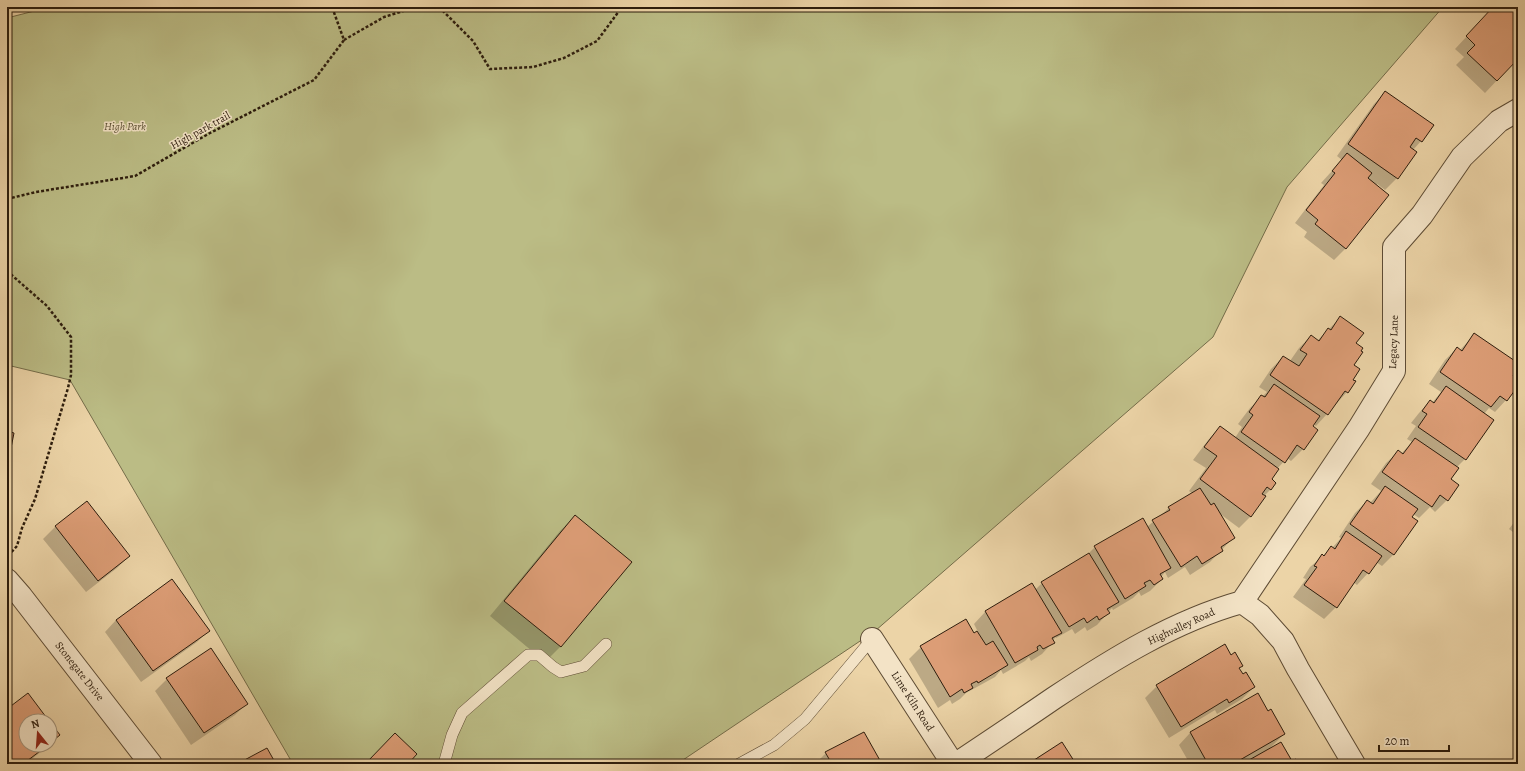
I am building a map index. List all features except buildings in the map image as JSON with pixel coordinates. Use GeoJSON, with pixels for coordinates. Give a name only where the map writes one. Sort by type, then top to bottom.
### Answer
{"type":"FeatureCollection","features":[{"type":"Feature","properties":{"kind":"street","name":"Legacy Lane"},"geometry":{"type":"LineString","coordinates":[[1242,602],[1359,428],[1394,371],[1394,247],[1422,215],[1462,157],[1499,121],[1518,110]]}},
{"type":"Feature","properties":{"kind":"street","name":"Stonegate Drive"},"geometry":{"type":"LineString","coordinates":[[7,580],[21,596],[148,763]]}},
{"type":"Feature","properties":{"kind":"street","name":"Highvalley Road"},"geometry":{"type":"LineString","coordinates":[[955,764],[1110,661],[1162,634],[1208,613],[1242,602]]}},
{"type":"Feature","properties":{"kind":"street"},"geometry":{"type":"LineString","coordinates":[[1242,602],[1260,615],[1283,641],[1354,764]]}},
{"type":"Feature","properties":{"kind":"street","name":"Lime Kiln Road"},"geometry":{"type":"LineString","coordinates":[[872,639],[955,764]]}},
{"type":"Feature","properties":{"kind":"lane"},"geometry":{"type":"LineString","coordinates":[[740,764],[774,745],[805,719],[872,639]]}},
{"type":"Feature","properties":{"kind":"lane"},"geometry":{"type":"LineString","coordinates":[[444,764],[452,735],[462,713],[528,655],[539,655],[561,672],[584,666],[606,644]]}},
{"type":"Feature","properties":{"kind":"path"},"geometry":{"type":"LineString","coordinates":[[332,7],[344,40],[384,17],[416,7]]}},
{"type":"Feature","properties":{"kind":"path"},"geometry":{"type":"LineString","coordinates":[[439,7],[473,41],[490,70],[533,67],[564,58],[597,42],[622,7]]}},
{"type":"Feature","properties":{"kind":"path","name":"High park trail"},"geometry":{"type":"LineString","coordinates":[[7,198],[135,176],[210,133],[314,80],[344,40]]}},
{"type":"Feature","properties":{"kind":"path"},"geometry":{"type":"LineString","coordinates":[[7,271],[47,306],[71,337],[71,375],[68,388],[35,499],[22,528],[17,546],[7,557]]}},
{"type":"Feature","properties":{"kind":"green space","name":"High Park"},"geometry":{"type":"Polygon","coordinates":[[[50,7],[1443,7],[1287,187],[1213,337],[875,631],[677,764],[293,764],[70,380],[7,365],[7,18],[50,7]]]}}]}
